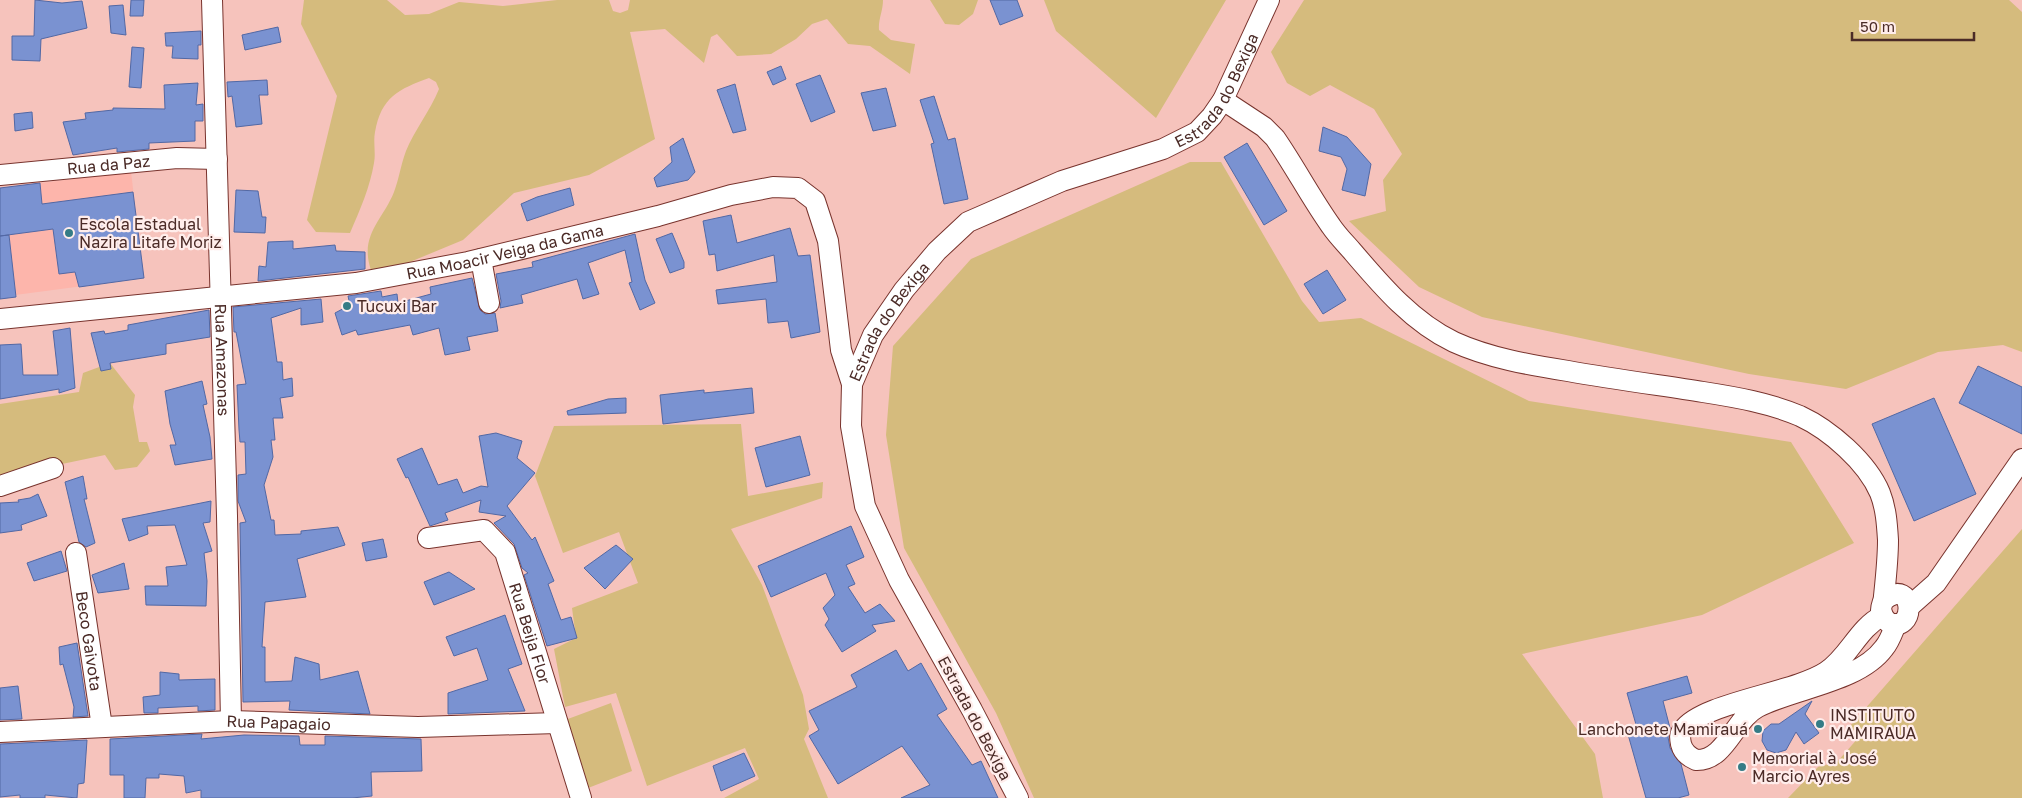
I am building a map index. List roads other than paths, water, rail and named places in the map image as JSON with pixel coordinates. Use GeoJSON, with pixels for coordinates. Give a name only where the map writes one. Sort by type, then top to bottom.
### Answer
{"type":"FeatureCollection","features":[{"type":"Feature","properties":{"kind":"street","name":"Rua Amazonas"},"geometry":{"type":"LineString","coordinates":[[212,0],[231,721]]}},
{"type":"Feature","properties":{"kind":"street","name":"Estrada do Bexiga"},"geometry":{"type":"LineString","coordinates":[[1018,798],[972,710],[899,580],[865,506],[851,426],[852,384],[873,335],[904,290],[937,250],[968,222],[1062,181],[1163,148],[1197,132],[1212,116],[1222,100],[1269,0]]}},
{"type":"Feature","properties":{"kind":"street"},"geometry":{"type":"LineString","coordinates":[[1222,100],[1260,124],[1275,138],[1331,227],[1382,287],[1407,310],[1453,342],[1490,355],[1534,366],[1730,396],[1798,416],[1826,430],[1856,460],[1871,478],[1880,493],[1886,515],[1888,540],[1888,613]]}},
{"type":"Feature","properties":{"kind":"street","name":"Rua da Paz"},"geometry":{"type":"LineString","coordinates":[[0,175],[177,158],[217,159]]}},
{"type":"Feature","properties":{"kind":"street","name":"Rua Moacir Veiga da Gama"},"geometry":{"type":"LineString","coordinates":[[0,319],[356,283],[481,259],[658,216],[731,195],[773,187],[798,188],[815,202],[828,241],[841,350],[852,384]]}},
{"type":"Feature","properties":{"kind":"street"},"geometry":{"type":"LineString","coordinates":[[481,259],[489,303]]}},
{"type":"Feature","properties":{"kind":"street"},"geometry":{"type":"LineString","coordinates":[[1888,613],[1869,625],[1842,659],[1826,672],[1804,683],[1724,706],[1692,722],[1681,732],[1682,749],[1696,760],[1710,757],[1724,744],[1745,716],[1756,708],[1781,697],[1837,679],[1875,657],[1884,648],[1891,595],[1899,595],[1906,599],[1910,606],[1936,583],[2022,459]]}},
{"type":"Feature","properties":{"kind":"street"},"geometry":{"type":"LineString","coordinates":[[0,486],[53,468]]}},
{"type":"Feature","properties":{"kind":"street","name":"Rua Beija Flor"},"geometry":{"type":"LineString","coordinates":[[428,538],[484,530],[505,552],[523,605],[581,798]]}},
{"type":"Feature","properties":{"kind":"street","name":"Beco Gaivota"},"geometry":{"type":"LineString","coordinates":[[76,553],[102,727]]}},
{"type":"Feature","properties":{"kind":"street","name":"Rua Papagaio"},"geometry":{"type":"LineString","coordinates":[[0,732],[231,721],[418,727],[557,723]]}},
{"type":"Feature","properties":{"kind":"place","name":"Escola Estadual Nazira Litafe Moriz"},"geometry":{"type":"Point","coordinates":[69,233]}},
{"type":"Feature","properties":{"kind":"place","name":"Tucuxi Bar"},"geometry":{"type":"Point","coordinates":[347,306]}},
{"type":"Feature","properties":{"kind":"place","name":"INSTITUTO MAMIRAUA"},"geometry":{"type":"Point","coordinates":[1820,724]}},
{"type":"Feature","properties":{"kind":"place","name":"Lanchonete Mamirauá"},"geometry":{"type":"Point","coordinates":[1758,729]}},
{"type":"Feature","properties":{"kind":"place","name":"Memorial à José Marcio Ayres"},"geometry":{"type":"Point","coordinates":[1742,767]}}]}
